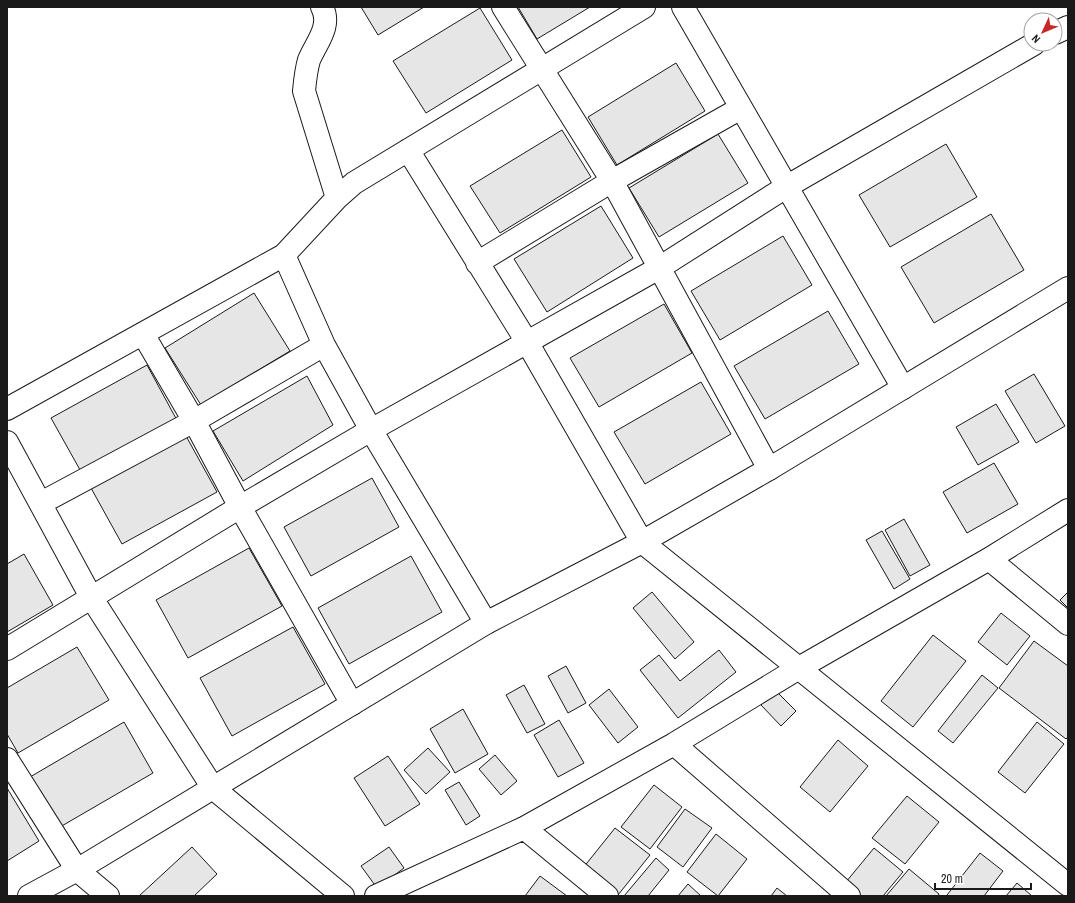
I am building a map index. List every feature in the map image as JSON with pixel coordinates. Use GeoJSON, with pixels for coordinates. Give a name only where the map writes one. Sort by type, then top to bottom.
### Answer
{"type":"FeatureCollection","features":[{"type":"Feature","properties":{"kind":"street"},"geometry":{"type":"LineString","coordinates":[[322,7],[325,23],[321,39],[309,60],[305,77],[304,91],[337,198]]}},
{"type":"Feature","properties":{"kind":"street"},"geometry":{"type":"LineString","coordinates":[[504,7],[612,181],[769,469]]}},
{"type":"Feature","properties":{"kind":"street"},"geometry":{"type":"LineString","coordinates":[[7,409],[284,255],[337,198],[354,183],[644,7]]}},
{"type":"Feature","properties":{"kind":"street"},"geometry":{"type":"LineString","coordinates":[[683,7],[903,388]]}},
{"type":"Feature","properties":{"kind":"street"},"geometry":{"type":"LineString","coordinates":[[7,649],[240,507],[371,430],[659,268],[786,187],[1023,50]]}},
{"type":"Feature","properties":{"kind":"street"},"geometry":{"type":"LineString","coordinates":[[477,262],[612,181],[741,108]]}},
{"type":"Feature","properties":{"kind":"street"},"geometry":{"type":"LineString","coordinates":[[408,150],[527,342],[642,542],[1068,885]]}},
{"type":"Feature","properties":{"kind":"street"},"geometry":{"type":"LineString","coordinates":[[284,255],[324,345],[371,430],[486,623]]}},
{"type":"Feature","properties":{"kind":"street"},"geometry":{"type":"LineString","coordinates":[[29,896],[77,870],[486,623],[642,542],[769,469],[1068,288]]}},
{"type":"Feature","properties":{"kind":"street"},"geometry":{"type":"LineString","coordinates":[[143,334],[194,421],[240,507],[352,704]]}},
{"type":"Feature","properties":{"kind":"street"},"geometry":{"type":"LineString","coordinates":[[41,503],[194,421],[324,345]]}},
{"type":"Feature","properties":{"kind":"street"},"geometry":{"type":"LineString","coordinates":[[7,442],[91,597],[213,788],[343,896]]}},
{"type":"Feature","properties":{"kind":"street"},"geometry":{"type":"LineString","coordinates":[[376,896],[524,828],[674,744],[800,668],[989,559],[1068,510]]}},
{"type":"Feature","properties":{"kind":"street"},"geometry":{"type":"LineString","coordinates":[[989,559],[1068,624]]}},
{"type":"Feature","properties":{"kind":"street"},"geometry":{"type":"LineString","coordinates":[[674,744],[849,896]]}},
{"type":"Feature","properties":{"kind":"street"},"geometry":{"type":"LineString","coordinates":[[7,758],[77,870],[108,896]]}},
{"type":"Feature","properties":{"kind":"street"},"geometry":{"type":"LineString","coordinates":[[524,828],[607,896]]}},
{"type":"Feature","properties":{"kind":"building"},"geometry":{"type":"Polygon","coordinates":[[[361,7],[424,7],[378,35],[361,7]]]}},
{"type":"Feature","properties":{"kind":"building"},"geometry":{"type":"Polygon","coordinates":[[[518,7],[590,7],[537,39],[518,7]]]}},
{"type":"Feature","properties":{"kind":"building"},"geometry":{"type":"Polygon","coordinates":[[[480,8],[512,60],[426,113],[393,61],[480,8]]]}},
{"type":"Feature","properties":{"kind":"building"},"geometry":{"type":"Polygon","coordinates":[[[676,63],[705,111],[617,165],[588,117],[676,63]]]}},
{"type":"Feature","properties":{"kind":"building"},"geometry":{"type":"Polygon","coordinates":[[[562,130],[591,177],[500,233],[470,186],[562,130]]]}},
{"type":"Feature","properties":{"kind":"building"},"geometry":{"type":"Polygon","coordinates":[[[718,134],[748,183],[659,237],[629,188],[718,134]]]}},
{"type":"Feature","properties":{"kind":"building"},"geometry":{"type":"Polygon","coordinates":[[[946,144],[977,197],[890,247],[859,195],[946,144]]]}},
{"type":"Feature","properties":{"kind":"building"},"geometry":{"type":"Polygon","coordinates":[[[601,206],[633,258],[547,312],[514,259],[601,206]]]}},
{"type":"Feature","properties":{"kind":"building"},"geometry":{"type":"Polygon","coordinates":[[[991,214],[1024,270],[934,323],[901,267],[991,214]]]}},
{"type":"Feature","properties":{"kind":"building"},"geometry":{"type":"Polygon","coordinates":[[[783,236],[812,285],[720,340],[691,291],[783,236]]]}},
{"type":"Feature","properties":{"kind":"building"},"geometry":{"type":"Polygon","coordinates":[[[254,293],[290,351],[201,405],[165,348],[254,293]]]}},
{"type":"Feature","properties":{"kind":"building"},"geometry":{"type":"Polygon","coordinates":[[[664,304],[692,353],[599,407],[570,358],[664,304]]]}},
{"type":"Feature","properties":{"kind":"building"},"geometry":{"type":"Polygon","coordinates":[[[828,311],[859,364],[765,419],[734,366],[828,311]]]}},
{"type":"Feature","properties":{"kind":"building"},"geometry":{"type":"Polygon","coordinates":[[[147,365],[179,424],[84,477],[51,418],[147,365]]]}},
{"type":"Feature","properties":{"kind":"building"},"geometry":{"type":"Polygon","coordinates":[[[1034,374],[1065,426],[1036,443],[1005,391],[1034,374]]]}},
{"type":"Feature","properties":{"kind":"building"},"geometry":{"type":"Polygon","coordinates":[[[307,376],[333,425],[243,481],[213,431],[307,376]]]}},
{"type":"Feature","properties":{"kind":"building"},"geometry":{"type":"Polygon","coordinates":[[[701,382],[731,434],[645,484],[614,432],[701,382]]]}},
{"type":"Feature","properties":{"kind":"building"},"geometry":{"type":"Polygon","coordinates":[[[996,404],[1019,442],[978,465],[956,427],[996,404]]]}},
{"type":"Feature","properties":{"kind":"building"},"geometry":{"type":"Polygon","coordinates":[[[186,436],[217,492],[122,544],[91,488],[186,436]]]}},
{"type":"Feature","properties":{"kind":"building"},"geometry":{"type":"Polygon","coordinates":[[[994,463],[1018,504],[967,533],[943,492],[994,463]]]}},
{"type":"Feature","properties":{"kind":"building"},"geometry":{"type":"Polygon","coordinates":[[[372,478],[399,527],[311,576],[284,527],[372,478]]]}},
{"type":"Feature","properties":{"kind":"building"},"geometry":{"type":"Polygon","coordinates":[[[904,519],[930,565],[910,576],[885,530],[904,519]]]}},
{"type":"Feature","properties":{"kind":"building"},"geometry":{"type":"Polygon","coordinates":[[[882,531],[910,579],[894,589],[866,540],[882,531]]]}},
{"type":"Feature","properties":{"kind":"building"},"geometry":{"type":"Polygon","coordinates":[[[249,548],[282,606],[188,658],[156,600],[249,548]]]}},
{"type":"Feature","properties":{"kind":"building"},"geometry":{"type":"Polygon","coordinates":[[[24,554],[53,605],[7,632],[7,564],[24,554]]]}},
{"type":"Feature","properties":{"kind":"building"},"geometry":{"type":"Polygon","coordinates":[[[411,556],[442,612],[349,664],[318,608],[411,556]]]}},
{"type":"Feature","properties":{"kind":"building"},"geometry":{"type":"Polygon","coordinates":[[[652,592],[694,642],[675,659],[633,608],[652,592]]]}},
{"type":"Feature","properties":{"kind":"building"},"geometry":{"type":"Polygon","coordinates":[[[1068,592],[1068,608],[1060,600],[1068,592]]]}},
{"type":"Feature","properties":{"kind":"building"},"geometry":{"type":"Polygon","coordinates":[[[1001,613],[1030,636],[1007,665],[978,642],[1001,613]]]}},
{"type":"Feature","properties":{"kind":"building"},"geometry":{"type":"Polygon","coordinates":[[[293,627],[325,684],[232,736],[200,678],[293,627]]]}},
{"type":"Feature","properties":{"kind":"building"},"geometry":{"type":"Polygon","coordinates":[[[933,635],[966,661],[913,727],[881,701],[933,635]]]}},
{"type":"Feature","properties":{"kind":"building"},"geometry":{"type":"Polygon","coordinates":[[[1034,641],[1068,666],[1068,737],[1066,739],[999,688],[1034,641]]]}},
{"type":"Feature","properties":{"kind":"building"},"geometry":{"type":"Polygon","coordinates":[[[77,647],[109,700],[18,753],[7,734],[7,688],[77,647]]]}},
{"type":"Feature","properties":{"kind":"building"},"geometry":{"type":"Polygon","coordinates":[[[719,650],[736,672],[678,718],[640,670],[659,655],[680,681],[719,650]]]}},
{"type":"Feature","properties":{"kind":"building"},"geometry":{"type":"Polygon","coordinates":[[[566,666],[586,703],[568,713],[548,676],[566,666]]]}},
{"type":"Feature","properties":{"kind":"building"},"geometry":{"type":"Polygon","coordinates":[[[982,675],[998,688],[953,743],[938,731],[982,675]]]}},
{"type":"Feature","properties":{"kind":"building"},"geometry":{"type":"Polygon","coordinates":[[[524,685],[545,724],[527,733],[506,695],[524,685]]]}},
{"type":"Feature","properties":{"kind":"building"},"geometry":{"type":"Polygon","coordinates":[[[609,689],[638,727],[618,743],[589,705],[609,689]]]}},
{"type":"Feature","properties":{"kind":"building"},"geometry":{"type":"Polygon","coordinates":[[[775,690],[796,711],[781,726],[761,705],[775,690]]]}},
{"type":"Feature","properties":{"kind":"building"},"geometry":{"type":"Polygon","coordinates":[[[463,709],[488,754],[455,773],[430,729],[463,709]]]}},
{"type":"Feature","properties":{"kind":"building"},"geometry":{"type":"Polygon","coordinates":[[[559,720],[584,763],[558,777],[534,735],[559,720]]]}},
{"type":"Feature","properties":{"kind":"building"},"geometry":{"type":"Polygon","coordinates":[[[124,722],[153,773],[60,827],[30,777],[124,722]]]}},
{"type":"Feature","properties":{"kind":"building"},"geometry":{"type":"Polygon","coordinates":[[[1037,722],[1064,744],[1025,793],[998,772],[1037,722]]]}},
{"type":"Feature","properties":{"kind":"building"},"geometry":{"type":"Polygon","coordinates":[[[838,740],[868,766],[830,812],[800,787],[838,740]]]}},
{"type":"Feature","properties":{"kind":"building"},"geometry":{"type":"Polygon","coordinates":[[[428,748],[450,772],[426,794],[404,770],[428,748]]]}},
{"type":"Feature","properties":{"kind":"building"},"geometry":{"type":"Polygon","coordinates":[[[495,755],[517,781],[501,795],[479,769],[495,755]]]}},
{"type":"Feature","properties":{"kind":"building"},"geometry":{"type":"Polygon","coordinates":[[[388,756],[420,804],[385,826],[354,778],[388,756]]]}},
{"type":"Feature","properties":{"kind":"building"},"geometry":{"type":"Polygon","coordinates":[[[459,782],[480,816],[466,825],[445,790],[459,782]]]}},
{"type":"Feature","properties":{"kind":"building"},"geometry":{"type":"Polygon","coordinates":[[[654,785],[682,807],[650,849],[621,827],[654,785]]]}},
{"type":"Feature","properties":{"kind":"building"},"geometry":{"type":"Polygon","coordinates":[[[7,788],[39,841],[7,861],[7,788]]]}},
{"type":"Feature","properties":{"kind":"building"},"geometry":{"type":"Polygon","coordinates":[[[907,796],[939,822],[905,864],[872,838],[907,796]]]}},
{"type":"Feature","properties":{"kind":"building"},"geometry":{"type":"Polygon","coordinates":[[[685,809],[712,828],[683,867],[657,847],[685,809]]]}},
{"type":"Feature","properties":{"kind":"building"},"geometry":{"type":"Polygon","coordinates":[[[615,828],[650,855],[618,895],[583,868],[615,828]]]}},
{"type":"Feature","properties":{"kind":"building"},"geometry":{"type":"Polygon","coordinates":[[[716,834],[747,859],[718,896],[687,872],[716,834]]]}},
{"type":"Feature","properties":{"kind":"building"},"geometry":{"type":"Polygon","coordinates":[[[192,847],[217,874],[194,896],[139,896],[192,847]]]}},
{"type":"Feature","properties":{"kind":"building"},"geometry":{"type":"Polygon","coordinates":[[[389,847],[404,868],[377,888],[361,866],[389,847]]]}},
{"type":"Feature","properties":{"kind":"building"},"geometry":{"type":"Polygon","coordinates":[[[874,848],[903,872],[883,896],[851,896],[841,888],[874,848]]]}},
{"type":"Feature","properties":{"kind":"building"},"geometry":{"type":"Polygon","coordinates":[[[980,853],[1003,871],[984,896],[948,896],[947,895],[980,853]]]}},
{"type":"Feature","properties":{"kind":"building"},"geometry":{"type":"Polygon","coordinates":[[[656,858],[669,870],[648,896],[624,896],[656,858]]]}},
{"type":"Feature","properties":{"kind":"building"},"geometry":{"type":"Polygon","coordinates":[[[909,869],[939,894],[938,896],[886,896],[909,869]]]}},
{"type":"Feature","properties":{"kind":"building"},"geometry":{"type":"Polygon","coordinates":[[[540,876],[567,896],[525,896],[540,876]]]}},
{"type":"Feature","properties":{"kind":"building"},"geometry":{"type":"Polygon","coordinates":[[[1017,883],[1032,896],[1006,896],[1017,883]]]}},
{"type":"Feature","properties":{"kind":"building"},"geometry":{"type":"Polygon","coordinates":[[[688,884],[701,896],[678,896],[688,884]]]}},
{"type":"Feature","properties":{"kind":"building"},"geometry":{"type":"Polygon","coordinates":[[[777,888],[787,896],[771,896],[777,888]]]}}]}
